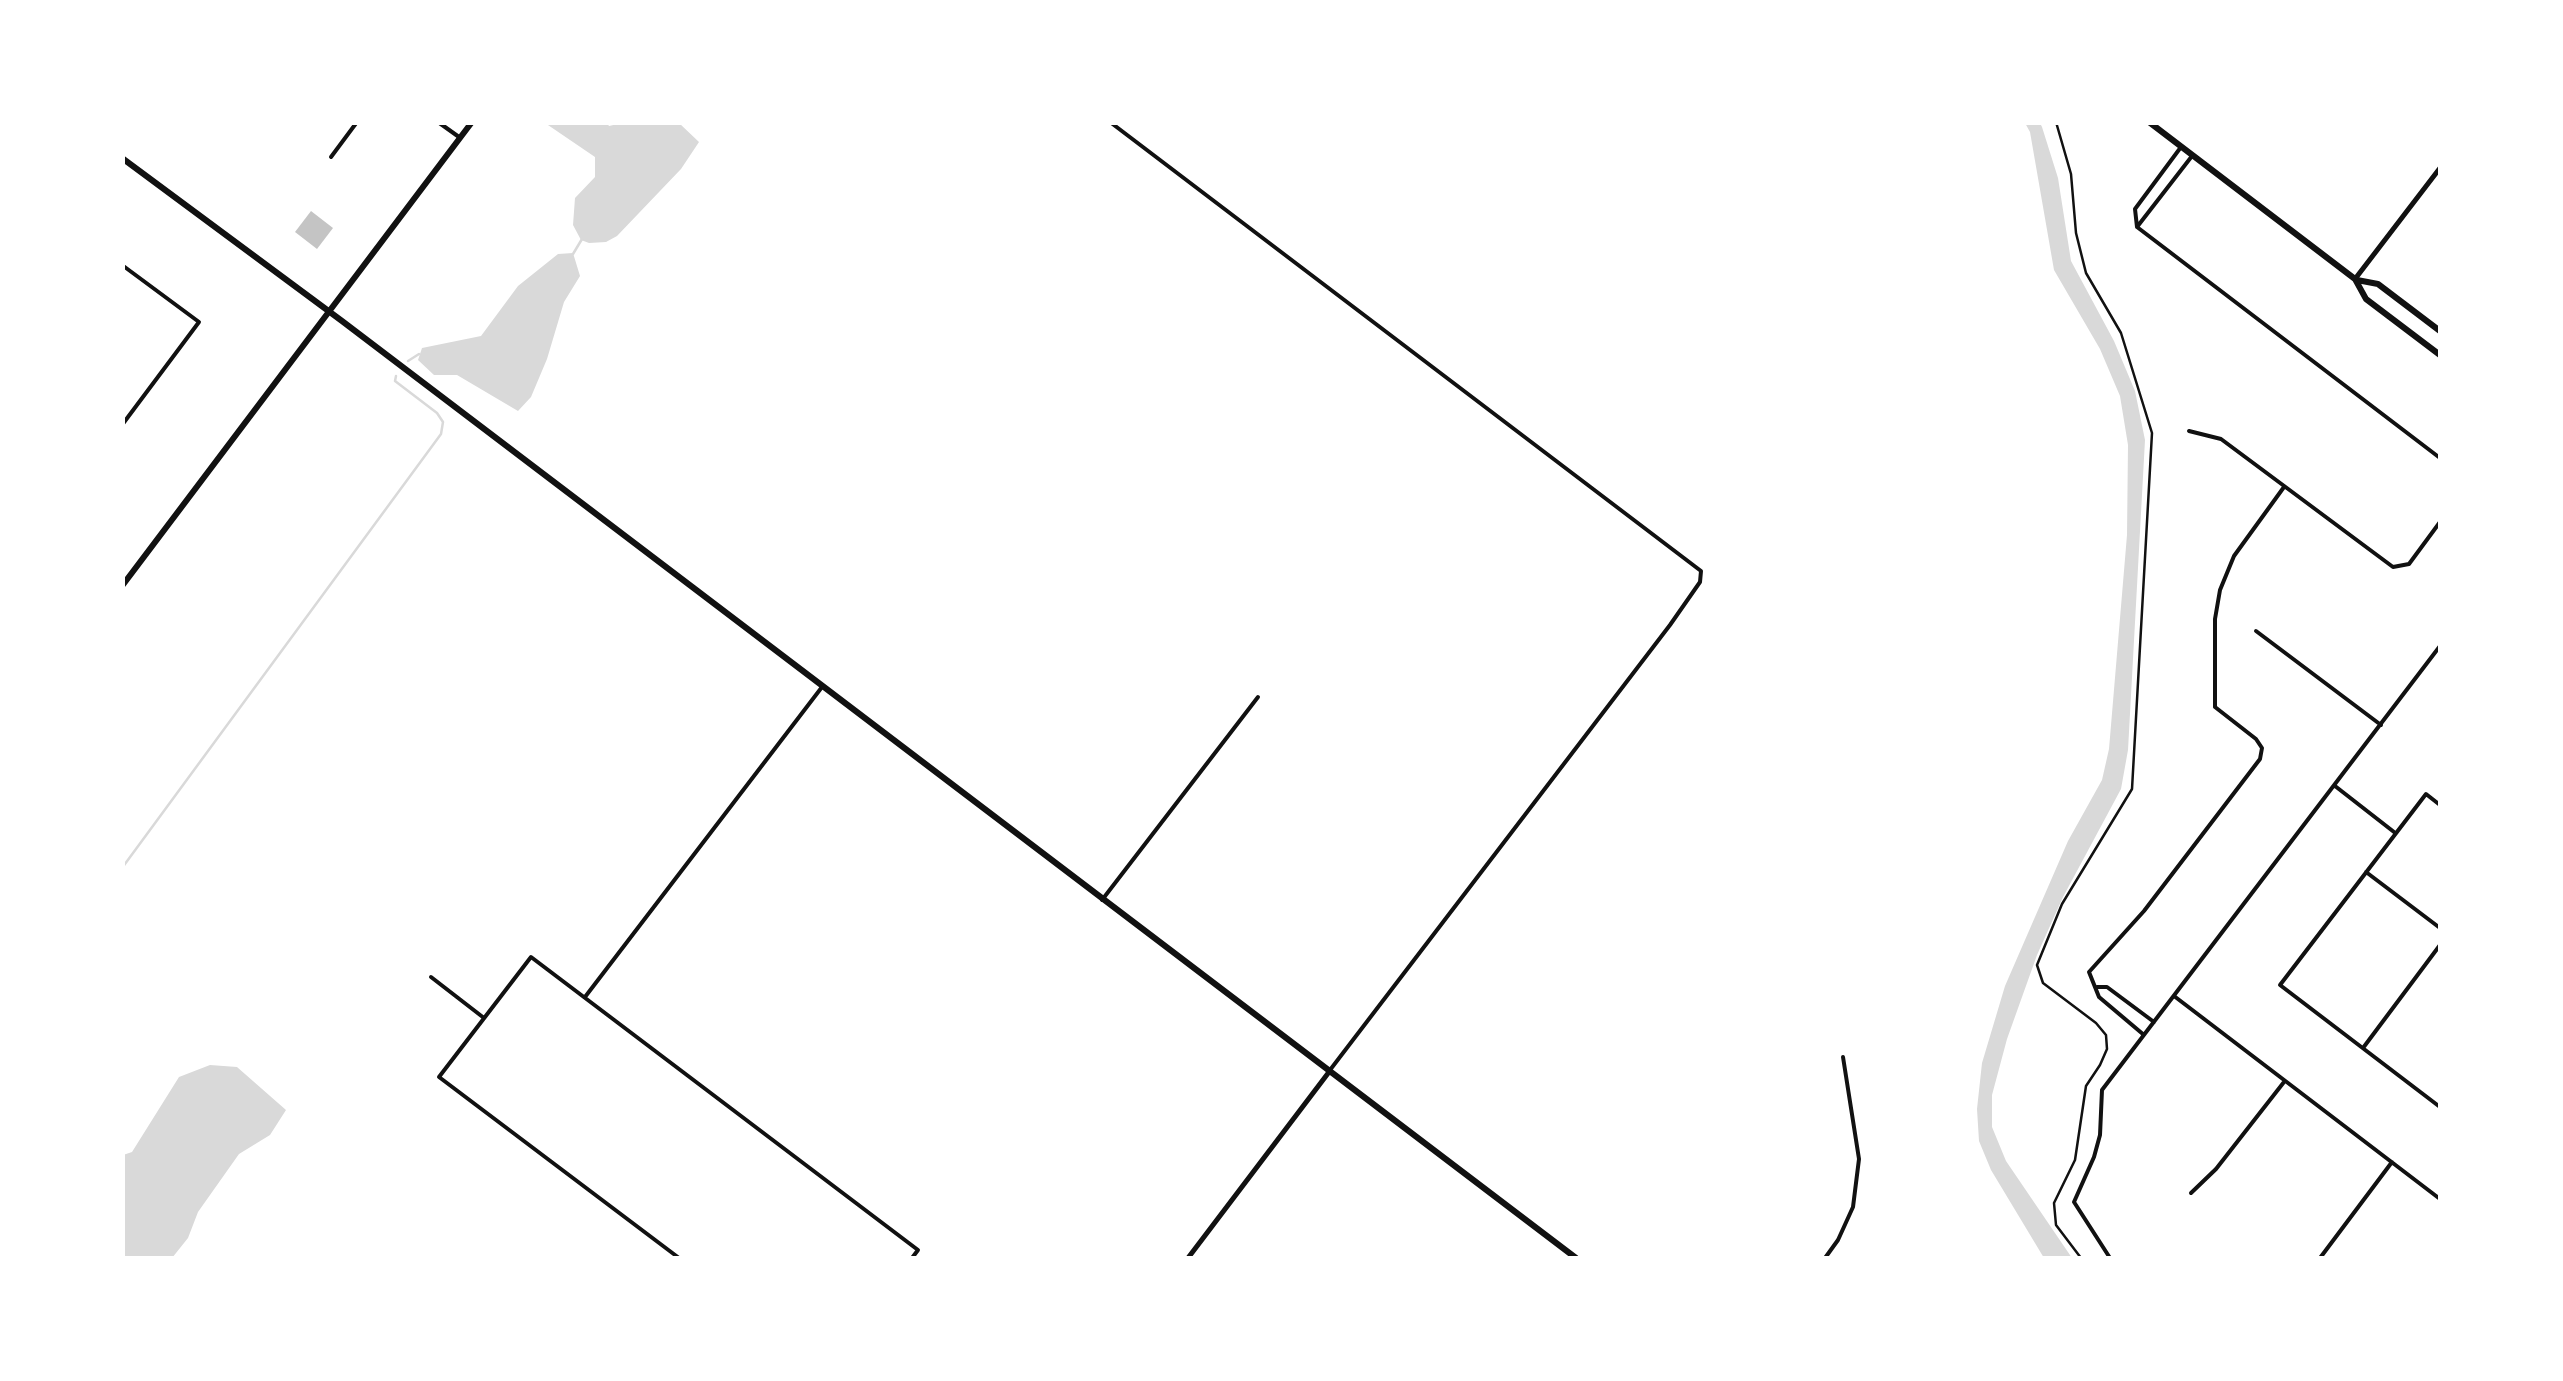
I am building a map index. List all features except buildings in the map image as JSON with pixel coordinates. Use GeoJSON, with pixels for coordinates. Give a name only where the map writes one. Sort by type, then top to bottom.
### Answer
{"type":"FeatureCollection","features":[{"type":"Feature","properties":{"kind":"main road"},"geometry":{"type":"LineString","coordinates":[[122,586],[472,122]]}},
{"type":"Feature","properties":{"kind":"main road"},"geometry":{"type":"LineString","coordinates":[[2149,122],[2356,279],[2378,284],[2440,331]]}},
{"type":"Feature","properties":{"kind":"main road"},"geometry":{"type":"LineString","coordinates":[[122,158],[1576,1258]]}},
{"type":"Feature","properties":{"kind":"main road"},"geometry":{"type":"LineString","coordinates":[[2356,279],[2366,299],[2440,355]]}},
{"type":"Feature","properties":{"kind":"street"},"geometry":{"type":"LineString","coordinates":[[331,157],[357,122]]}},
{"type":"Feature","properties":{"kind":"street"},"geometry":{"type":"LineString","coordinates":[[438,122],[460,138]]}},
{"type":"Feature","properties":{"kind":"street"},"geometry":{"type":"LineString","coordinates":[[1110,122],[1701,570],[1700,582],[1670,625],[1188,1258]]}},
{"type":"Feature","properties":{"kind":"street"},"geometry":{"type":"LineString","coordinates":[[2181,147],[2135,209],[2138,227],[2440,458]]}},
{"type":"Feature","properties":{"kind":"street"},"geometry":{"type":"LineString","coordinates":[[2138,227],[2192,156]]}},
{"type":"Feature","properties":{"kind":"street"},"geometry":{"type":"LineString","coordinates":[[2356,279],[2440,168]]}},
{"type":"Feature","properties":{"kind":"street"},"geometry":{"type":"LineString","coordinates":[[122,264],[200,322],[122,425]]}},
{"type":"Feature","properties":{"kind":"street"},"geometry":{"type":"LineString","coordinates":[[2189,431],[2221,439],[2387,564],[2398,568],[2408,564],[2440,522]]}},
{"type":"Feature","properties":{"kind":"street"},"geometry":{"type":"LineString","coordinates":[[2144,1035],[2100,997],[2090,972],[2144,911],[2260,758],[2262,748],[2256,739],[2214,707],[2215,619],[2220,590],[2244,540],[2284,486]]}},
{"type":"Feature","properties":{"kind":"street"},"geometry":{"type":"LineString","coordinates":[[2256,631],[2381,725]]}},
{"type":"Feature","properties":{"kind":"street"},"geometry":{"type":"LineString","coordinates":[[2110,1258],[2074,1202],[2100,1135],[2102,1090],[2440,646]]}},
{"type":"Feature","properties":{"kind":"street"},"geometry":{"type":"LineString","coordinates":[[584,998],[822,687]]}},
{"type":"Feature","properties":{"kind":"street"},"geometry":{"type":"LineString","coordinates":[[1102,900],[1258,697]]}},
{"type":"Feature","properties":{"kind":"street"},"geometry":{"type":"LineString","coordinates":[[2334,786],[2396,833]]}},
{"type":"Feature","properties":{"kind":"street"},"geometry":{"type":"LineString","coordinates":[[2440,805],[2426,794],[2280,986],[2440,1107]]}},
{"type":"Feature","properties":{"kind":"street"},"geometry":{"type":"LineString","coordinates":[[2366,872],[2440,928]]}},
{"type":"Feature","properties":{"kind":"street"},"geometry":{"type":"LineString","coordinates":[[2362,1048],[2440,945]]}},
{"type":"Feature","properties":{"kind":"street"},"geometry":{"type":"LineString","coordinates":[[679,1258],[439,1076],[531,957],[918,1250],[912,1258]]}},
{"type":"Feature","properties":{"kind":"street"},"geometry":{"type":"LineString","coordinates":[[431,977],[484,1018]]}},
{"type":"Feature","properties":{"kind":"street"},"geometry":{"type":"LineString","coordinates":[[2097,987],[2107,987],[2154,1022]]}},
{"type":"Feature","properties":{"kind":"street"},"geometry":{"type":"LineString","coordinates":[[2174,996],[2439,1196]]}},
{"type":"Feature","properties":{"kind":"street"},"geometry":{"type":"LineString","coordinates":[[2115,1008],[2122,999]]}},
{"type":"Feature","properties":{"kind":"street"},"geometry":{"type":"LineString","coordinates":[[1824,1258],[1838,1240],[1853,1207],[1859,1159],[1843,1057]]}},
{"type":"Feature","properties":{"kind":"street"},"geometry":{"type":"LineString","coordinates":[[2191,1193],[2216,1169],[2285,1080]]}},
{"type":"Feature","properties":{"kind":"street"},"geometry":{"type":"LineString","coordinates":[[2320,1258],[2392,1162]]}},
{"type":"Feature","properties":{"kind":"path"},"geometry":{"type":"LineString","coordinates":[[2056,122],[2071,174],[2076,232],[2086,273],[2121,333],[2152,433],[2132,790],[2062,904],[2038,966],[2042,983],[2096,1023],[2106,1036],[2107,1049],[2086,1086],[2075,1160],[2054,1204],[2056,1224],[2080,1258]]}},
{"type":"Feature","properties":{"kind":"shaded area"},"geometry":{"type":"Polygon","coordinates":[[[545,123],[679,123],[699,142],[681,169],[617,236],[606,242],[589,243],[581,240],[573,225],[575,198],[595,177],[595,157],[545,123]]]}},
{"type":"Feature","properties":{"kind":"shaded area"},"geometry":{"type":"Polygon","coordinates":[[[2025,123],[2040,123],[2042,127],[2058,178],[2071,261],[2114,341],[2135,391],[2145,440],[2128,750],[2121,789],[2037,955],[1992,1095],[1992,1127],[2006,1161],[2072,1258],[2044,1258],[1991,1170],[1979,1141],[1977,1109],[1982,1063],[2005,986],[2068,841],[2102,780],[2109,749],[2127,535],[2128,445],[2120,396],[2100,349],[2054,270],[2030,132],[2025,123]]]}},
{"type":"Feature","properties":{"kind":"shaded area"},"geometry":{"type":"Polygon","coordinates":[[[573,253],[580,276],[564,302],[531,397],[518,411],[457,375],[434,375],[418,360],[422,348],[481,336],[518,286],[558,254],[573,253]]]}},
{"type":"Feature","properties":{"kind":"shaded area"},"geometry":{"type":"Polygon","coordinates":[[[210,1065],[237,1067],[286,1110],[270,1135],[239,1154],[198,1212],[188,1238],[172,1258],[123,1258],[123,1155],[132,1152],[179,1077],[210,1065]]]}},
{"type":"Feature","properties":{"kind":"waterway"},"geometry":{"type":"LineString","coordinates":[[573,254],[582,239]]}},
{"type":"Feature","properties":{"kind":"waterway"},"geometry":{"type":"LineString","coordinates":[[408,361],[419,354]]}},
{"type":"Feature","properties":{"kind":"waterway"},"geometry":{"type":"LineString","coordinates":[[122,868],[441,434],[443,422],[437,413],[395,381],[396,376]]}}]}
